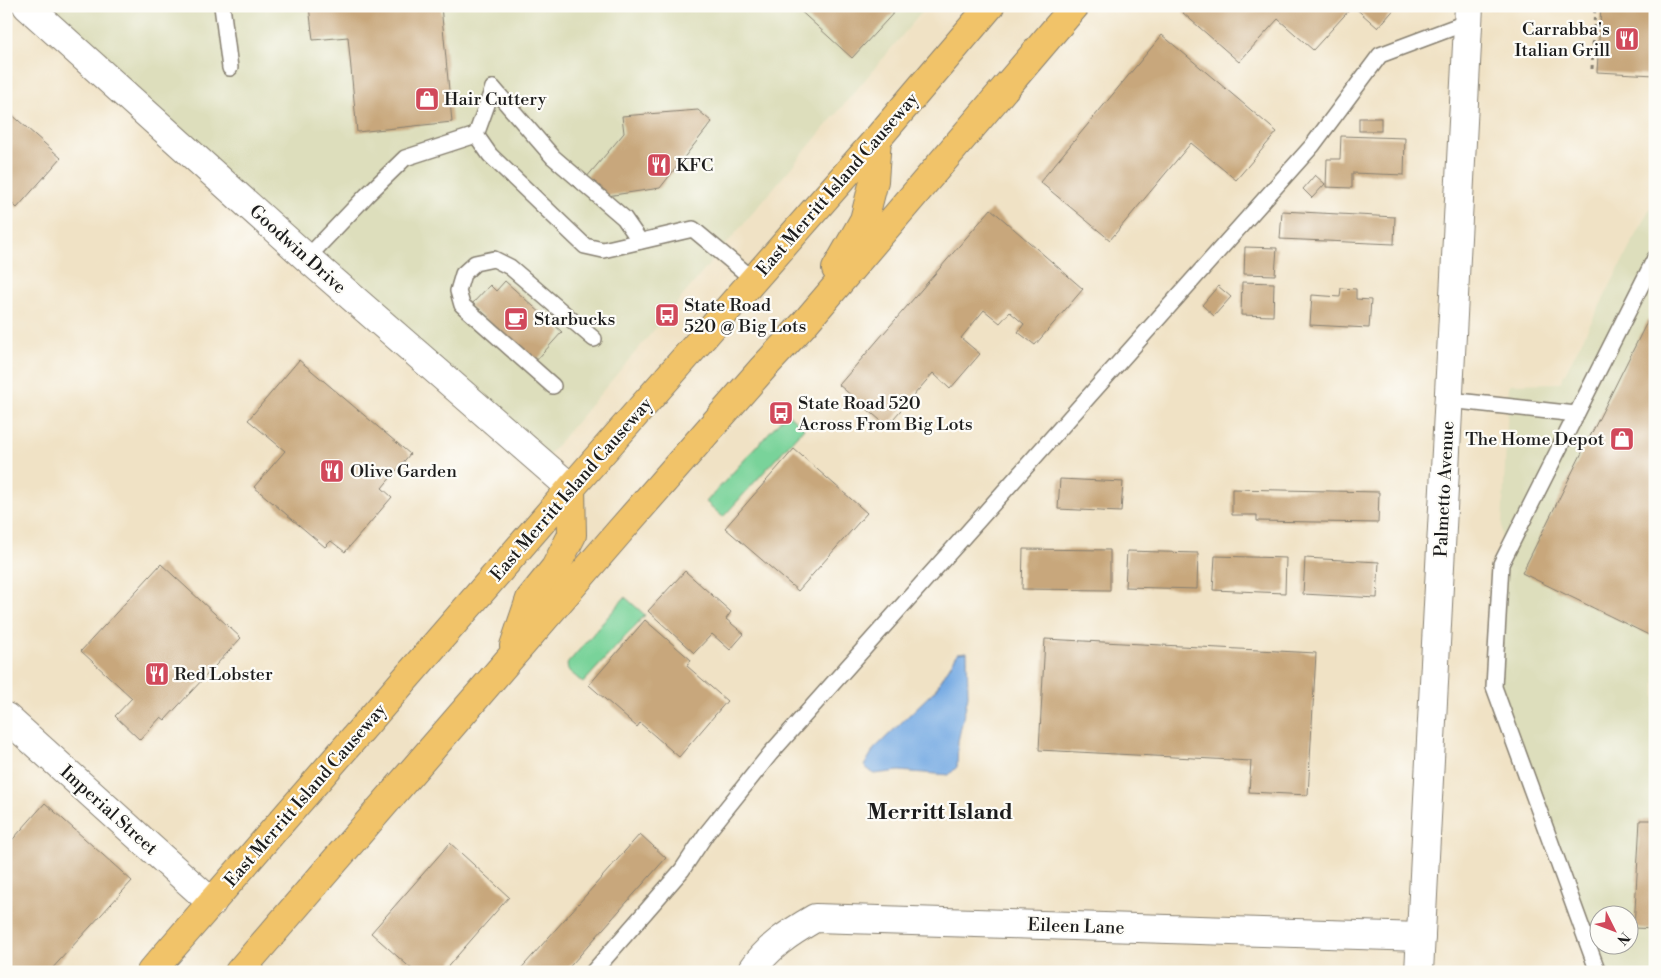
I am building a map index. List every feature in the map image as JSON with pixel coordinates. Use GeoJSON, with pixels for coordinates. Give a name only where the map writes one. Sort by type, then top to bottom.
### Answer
{"type":"FeatureCollection","features":[{"type":"Feature","properties":{"kind":"main road","name":"East Merritt Island Causeway"},"geometry":{"type":"LineString","coordinates":[[151,972],[877,139],[990,6]]}},
{"type":"Feature","properties":{"kind":"main road"},"geometry":{"type":"LineString","coordinates":[[239,972],[763,368],[804,324],[1076,6]]}},
{"type":"Feature","properties":{"kind":"main road"},"geometry":{"type":"LineString","coordinates":[[804,324],[864,220],[874,181],[877,139]]}},
{"type":"Feature","properties":{"kind":"main road"},"geometry":{"type":"LineString","coordinates":[[510,659],[530,600],[555,568],[572,535],[571,488]]}},
{"type":"Feature","properties":{"kind":"street","name":"Goodwin Drive"},"geometry":{"type":"LineString","coordinates":[[27,6],[308,258],[571,488]]}},
{"type":"Feature","properties":{"kind":"street","name":"Palmetto Avenue"},"geometry":{"type":"LineString","coordinates":[[1419,972],[1469,14]]}},
{"type":"Feature","properties":{"kind":"street","name":"Imperial Street"},"geometry":{"type":"LineString","coordinates":[[6,717],[212,903]]}},
{"type":"Feature","properties":{"kind":"street","name":"Eileen Lane"},"geometry":{"type":"LineString","coordinates":[[751,972],[758,961],[783,937],[815,918],[1421,937]]}},
{"type":"Feature","properties":{"kind":"lane"},"geometry":{"type":"LineString","coordinates":[[222,6],[230,68]]}},
{"type":"Feature","properties":{"kind":"lane"},"geometry":{"type":"LineString","coordinates":[[593,972],[682,870],[706,834],[776,748],[1312,146],[1380,55],[1469,14]]}},
{"type":"Feature","properties":{"kind":"lane"},"geometry":{"type":"LineString","coordinates":[[476,135],[493,88],[553,157],[624,218],[640,241]]}},
{"type":"Feature","properties":{"kind":"lane"},"geometry":{"type":"LineString","coordinates":[[308,258],[366,195],[405,158],[476,135]]}},
{"type":"Feature","properties":{"kind":"lane"},"geometry":{"type":"LineString","coordinates":[[476,135],[490,155],[585,246],[603,250],[694,229],[754,280]]}},
{"type":"Feature","properties":{"kind":"lane"},"geometry":{"type":"LineString","coordinates":[[1598,972],[1494,687],[1501,564],[1655,258]]}},
{"type":"Feature","properties":{"kind":"lane"},"geometry":{"type":"LineString","coordinates":[[553,386],[462,304],[458,291],[463,274],[476,263],[494,260],[510,267],[594,340]]}},
{"type":"Feature","properties":{"kind":"lane"},"geometry":{"type":"LineString","coordinates":[[1449,400],[1576,414]]}},
{"type":"Feature","properties":{"kind":"path"},"geometry":{"type":"LineString","coordinates":[[1592,69],[1595,6]]}},
{"type":"Feature","properties":{"kind":"shaded area"},"geometry":{"type":"Polygon","coordinates":[[[30,6],[927,6],[542,463],[30,6]]]}},
{"type":"Feature","properties":{"kind":"shaded area"},"geometry":{"type":"Polygon","coordinates":[[[1655,198],[1655,972],[1600,972],[1594,956],[1638,956],[1638,906],[1588,906],[1588,940],[1494,687],[1509,384],[1560,383],[1655,198]]]}},
{"type":"Feature","properties":{"kind":"green space"},"geometry":{"type":"Polygon","coordinates":[[[787,413],[804,428],[723,517],[706,502],[787,413]]]}},
{"type":"Feature","properties":{"kind":"green space"},"geometry":{"type":"Polygon","coordinates":[[[625,597],[645,615],[583,683],[568,670],[567,664],[625,597]]]}},
{"type":"Feature","properties":{"kind":"water"},"geometry":{"type":"Polygon","coordinates":[[[967,652],[968,696],[958,741],[957,767],[949,775],[899,771],[874,774],[864,766],[874,749],[935,690],[958,653],[967,652]]]}},
{"type":"Feature","properties":{"kind":"building"},"geometry":{"type":"Polygon","coordinates":[[[309,6],[441,6],[452,122],[357,132],[348,37],[313,40],[309,6]]]}},
{"type":"Feature","properties":{"kind":"building"},"geometry":{"type":"Polygon","coordinates":[[[795,6],[897,6],[899,7],[852,58],[795,6]]]}},
{"type":"Feature","properties":{"kind":"building"},"geometry":{"type":"Polygon","coordinates":[[[1189,6],[1353,6],[1313,50],[1278,19],[1239,62],[1183,13],[1189,6]]]}},
{"type":"Feature","properties":{"kind":"building"},"geometry":{"type":"Polygon","coordinates":[[[1353,6],[1397,6],[1378,28],[1353,6]]]}},
{"type":"Feature","properties":{"kind":"building","name":"Carrabba's Italian Grill"},"geometry":{"type":"Polygon","coordinates":[[[1601,6],[1655,6],[1655,75],[1597,72],[1601,6]]]}},
{"type":"Feature","properties":{"kind":"building"},"geometry":{"type":"Polygon","coordinates":[[[1162,35],[1277,132],[1236,180],[1191,143],[1110,240],[1040,182],[1162,35]]]}},
{"type":"Feature","properties":{"kind":"building"},"geometry":{"type":"Polygon","coordinates":[[[698,110],[712,122],[660,188],[607,196],[586,178],[624,133],[622,116],[698,110]]]}},
{"type":"Feature","properties":{"kind":"building"},"geometry":{"type":"Polygon","coordinates":[[[10,113],[61,158],[17,208],[6,198],[6,115],[10,113]]]}},
{"type":"Feature","properties":{"kind":"building"},"geometry":{"type":"Polygon","coordinates":[[[1359,118],[1381,118],[1381,131],[1359,131],[1359,118]]]}},
{"type":"Feature","properties":{"kind":"building"},"geometry":{"type":"Polygon","coordinates":[[[1341,136],[1405,138],[1404,175],[1352,173],[1352,188],[1326,187],[1327,159],[1340,159],[1341,136]]]}},
{"type":"Feature","properties":{"kind":"building"},"geometry":{"type":"Polygon","coordinates":[[[1315,175],[1325,184],[1312,198],[1303,189],[1315,175]]]}},
{"type":"Feature","properties":{"kind":"building"},"geometry":{"type":"Polygon","coordinates":[[[991,209],[1083,289],[1035,345],[1018,332],[1024,324],[1010,312],[1000,323],[984,310],[961,338],[980,354],[950,389],[933,373],[887,426],[839,385],[991,209]]]}},
{"type":"Feature","properties":{"kind":"building"},"geometry":{"type":"Polygon","coordinates":[[[1282,211],[1395,217],[1394,244],[1280,239],[1282,211]]]}},
{"type":"Feature","properties":{"kind":"building"},"geometry":{"type":"Polygon","coordinates":[[[1245,247],[1277,248],[1275,275],[1244,274],[1245,247]]]}},
{"type":"Feature","properties":{"kind":"building","name":"Starbucks"},"geometry":{"type":"Polygon","coordinates":[[[505,281],[562,332],[534,363],[470,306],[490,285],[496,291],[505,281]]]}},
{"type":"Feature","properties":{"kind":"building"},"geometry":{"type":"Polygon","coordinates":[[[1242,282],[1274,283],[1273,316],[1241,315],[1242,282]]]}},
{"type":"Feature","properties":{"kind":"building"},"geometry":{"type":"Polygon","coordinates":[[[1218,286],[1231,297],[1214,316],[1202,305],[1218,286]]]}},
{"type":"Feature","properties":{"kind":"building"},"geometry":{"type":"Polygon","coordinates":[[[1341,288],[1356,289],[1356,299],[1371,300],[1369,328],[1310,325],[1312,295],[1340,297],[1341,288]]]}},
{"type":"Feature","properties":{"kind":"building","name":"The Home Depot"},"geometry":{"type":"Polygon","coordinates":[[[1655,306],[1655,638],[1522,573],[1655,306]]]}},
{"type":"Feature","properties":{"kind":"building","name":"Olive Garden"},"geometry":{"type":"Polygon","coordinates":[[[299,360],[410,454],[382,488],[392,497],[345,552],[331,541],[325,547],[254,487],[285,451],[248,420],[299,360]]]}},
{"type":"Feature","properties":{"kind":"building"},"geometry":{"type":"Polygon","coordinates":[[[794,449],[867,513],[798,591],[725,528],[794,449]]]}},
{"type":"Feature","properties":{"kind":"building"},"geometry":{"type":"Polygon","coordinates":[[[1060,479],[1123,482],[1121,512],[1058,509],[1060,479]]]}},
{"type":"Feature","properties":{"kind":"building"},"geometry":{"type":"Polygon","coordinates":[[[1232,489],[1379,492],[1378,523],[1257,521],[1257,515],[1232,515],[1232,489]]]}},
{"type":"Feature","properties":{"kind":"building"},"geometry":{"type":"Polygon","coordinates":[[[1023,549],[1110,550],[1110,590],[1022,589],[1023,549]]]}},
{"type":"Feature","properties":{"kind":"building"},"geometry":{"type":"Polygon","coordinates":[[[1127,551],[1198,553],[1197,589],[1125,587],[1127,551]]]}},
{"type":"Feature","properties":{"kind":"building"},"geometry":{"type":"Polygon","coordinates":[[[1215,556],[1286,558],[1285,593],[1213,590],[1215,556]]]}},
{"type":"Feature","properties":{"kind":"building"},"geometry":{"type":"Polygon","coordinates":[[[1305,558],[1379,562],[1377,598],[1303,594],[1305,558]]]}},
{"type":"Feature","properties":{"kind":"building","name":"Red Lobster"},"geometry":{"type":"Polygon","coordinates":[[[161,564],[241,638],[165,720],[161,717],[140,740],[115,716],[132,698],[81,651],[161,564]]]}},
{"type":"Feature","properties":{"kind":"building"},"geometry":{"type":"Polygon","coordinates":[[[685,571],[731,612],[726,619],[744,634],[730,650],[712,634],[694,653],[648,611],[685,571]]]}},
{"type":"Feature","properties":{"kind":"building"},"geometry":{"type":"Polygon","coordinates":[[[645,620],[691,660],[687,666],[727,701],[679,757],[640,723],[637,727],[589,685],[645,620]]]}},
{"type":"Feature","properties":{"kind":"building"},"geometry":{"type":"Polygon","coordinates":[[[1045,639],[1316,653],[1308,795],[1249,792],[1251,761],[1039,750],[1045,639]]]}},
{"type":"Feature","properties":{"kind":"building"},"geometry":{"type":"Polygon","coordinates":[[[45,803],[132,881],[49,972],[6,972],[6,847],[45,803]]]}},
{"type":"Feature","properties":{"kind":"building"},"geometry":{"type":"Polygon","coordinates":[[[1640,820],[1655,820],[1655,929],[1638,928],[1638,906],[1635,906],[1640,820]]]}},
{"type":"Feature","properties":{"kind":"building"},"geometry":{"type":"Polygon","coordinates":[[[640,834],[666,858],[565,972],[518,972],[640,834]]]}},
{"type":"Feature","properties":{"kind":"building"},"geometry":{"type":"Polygon","coordinates":[[[450,843],[509,897],[443,972],[415,972],[371,933],[450,843]]]}},
{"type":"Feature","properties":{"kind":"place","name":"Carrabba's Italian Grill"},"geometry":{"type":"Point","coordinates":[1627,39]}},
{"type":"Feature","properties":{"kind":"place","name":"Hair Cuttery"},"geometry":{"type":"Point","coordinates":[427,99]}},
{"type":"Feature","properties":{"kind":"place","name":"KFC"},"geometry":{"type":"Point","coordinates":[659,165]}},
{"type":"Feature","properties":{"kind":"place","name":"State Road 520 @ Big Lots"},"geometry":{"type":"Point","coordinates":[667,315]}},
{"type":"Feature","properties":{"kind":"place","name":"Starbucks"},"geometry":{"type":"Point","coordinates":[516,319]}},
{"type":"Feature","properties":{"kind":"place","name":"State Road 520 Across From Big Lots"},"geometry":{"type":"Point","coordinates":[781,413]}},
{"type":"Feature","properties":{"kind":"place","name":"The Home Depot"},"geometry":{"type":"Point","coordinates":[1622,439]}},
{"type":"Feature","properties":{"kind":"place","name":"Olive Garden"},"geometry":{"type":"Point","coordinates":[332,471]}},
{"type":"Feature","properties":{"kind":"place","name":"Red Lobster"},"geometry":{"type":"Point","coordinates":[157,674]}},
{"type":"Feature","properties":{"kind":"district","name":"Merritt Island"},"geometry":{"type":"Point","coordinates":[940,811]}}]}
